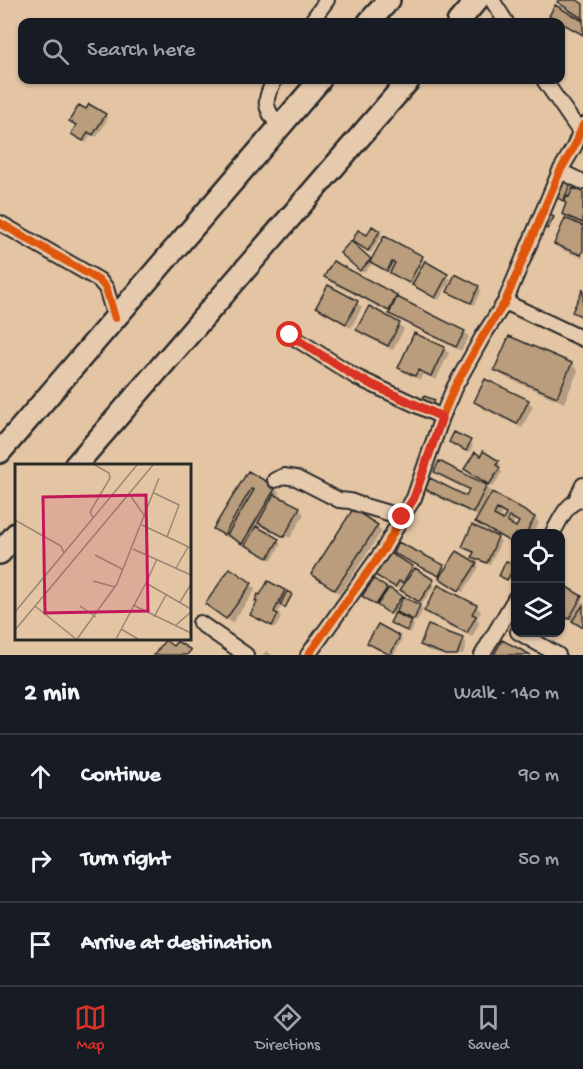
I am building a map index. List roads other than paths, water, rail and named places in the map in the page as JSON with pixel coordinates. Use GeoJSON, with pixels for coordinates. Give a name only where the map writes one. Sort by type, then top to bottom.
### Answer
{"type":"FeatureCollection","features":[{"type":"Feature","properties":{"kind":"highway"},"geometry":{"type":"LineString","coordinates":[[373,18],[389,0]]}},
{"type":"Feature","properties":{"kind":"highway"},"geometry":{"type":"LineString","coordinates":[[461,18],[477,0]]}},
{"type":"Feature","properties":{"kind":"highway"},"geometry":{"type":"LineString","coordinates":[[0,453],[317,84]]}},
{"type":"Feature","properties":{"kind":"highway"},"geometry":{"type":"LineString","coordinates":[[77,464],[406,84]]}},
{"type":"Feature","properties":{"kind":"highway"},"geometry":{"type":"LineString","coordinates":[[0,553],[15,535]]}},
{"type":"Feature","properties":{"kind":"street"},"geometry":{"type":"LineString","coordinates":[[314,18],[327,0]]}},
{"type":"Feature","properties":{"kind":"street"},"geometry":{"type":"LineString","coordinates":[[492,0],[503,18]]}},
{"type":"Feature","properties":{"kind":"street"},"geometry":{"type":"LineString","coordinates":[[272,84],[268,90],[266,105],[279,127]]}},
{"type":"Feature","properties":{"kind":"street"},"geometry":{"type":"LineString","coordinates":[[308,655],[384,549],[414,498],[454,388],[487,328],[505,302],[560,171],[574,147],[581,129],[547,84]]}},
{"type":"Feature","properties":{"kind":"street"},"geometry":{"type":"LineString","coordinates":[[560,171],[583,182]]}},
{"type":"Feature","properties":{"kind":"street"},"geometry":{"type":"LineString","coordinates":[[0,223],[99,280],[106,288],[115,318]]}},
{"type":"Feature","properties":{"kind":"street"},"geometry":{"type":"LineString","coordinates":[[505,302],[583,339]]}},
{"type":"Feature","properties":{"kind":"street"},"geometry":{"type":"LineString","coordinates":[[290,335],[356,377],[442,417]]}},
{"type":"Feature","properties":{"kind":"street"},"geometry":{"type":"LineString","coordinates":[[275,480],[284,476],[296,478],[339,500],[350,501],[402,517]]}},
{"type":"Feature","properties":{"kind":"street"},"geometry":{"type":"LineString","coordinates":[[555,529],[567,508],[580,500],[583,485]]}},
{"type":"Feature","properties":{"kind":"street"},"geometry":{"type":"LineString","coordinates":[[482,655],[511,606]]}},
{"type":"Feature","properties":{"kind":"street"},"geometry":{"type":"LineString","coordinates":[[200,622],[246,655]]}},
{"type":"Feature","properties":{"kind":"street"},"geometry":{"type":"LineString","coordinates":[[501,623],[511,629]]}},
{"type":"Feature","properties":{"kind":"street"},"geometry":{"type":"LineString","coordinates":[[526,637],[558,655]]}}]}
